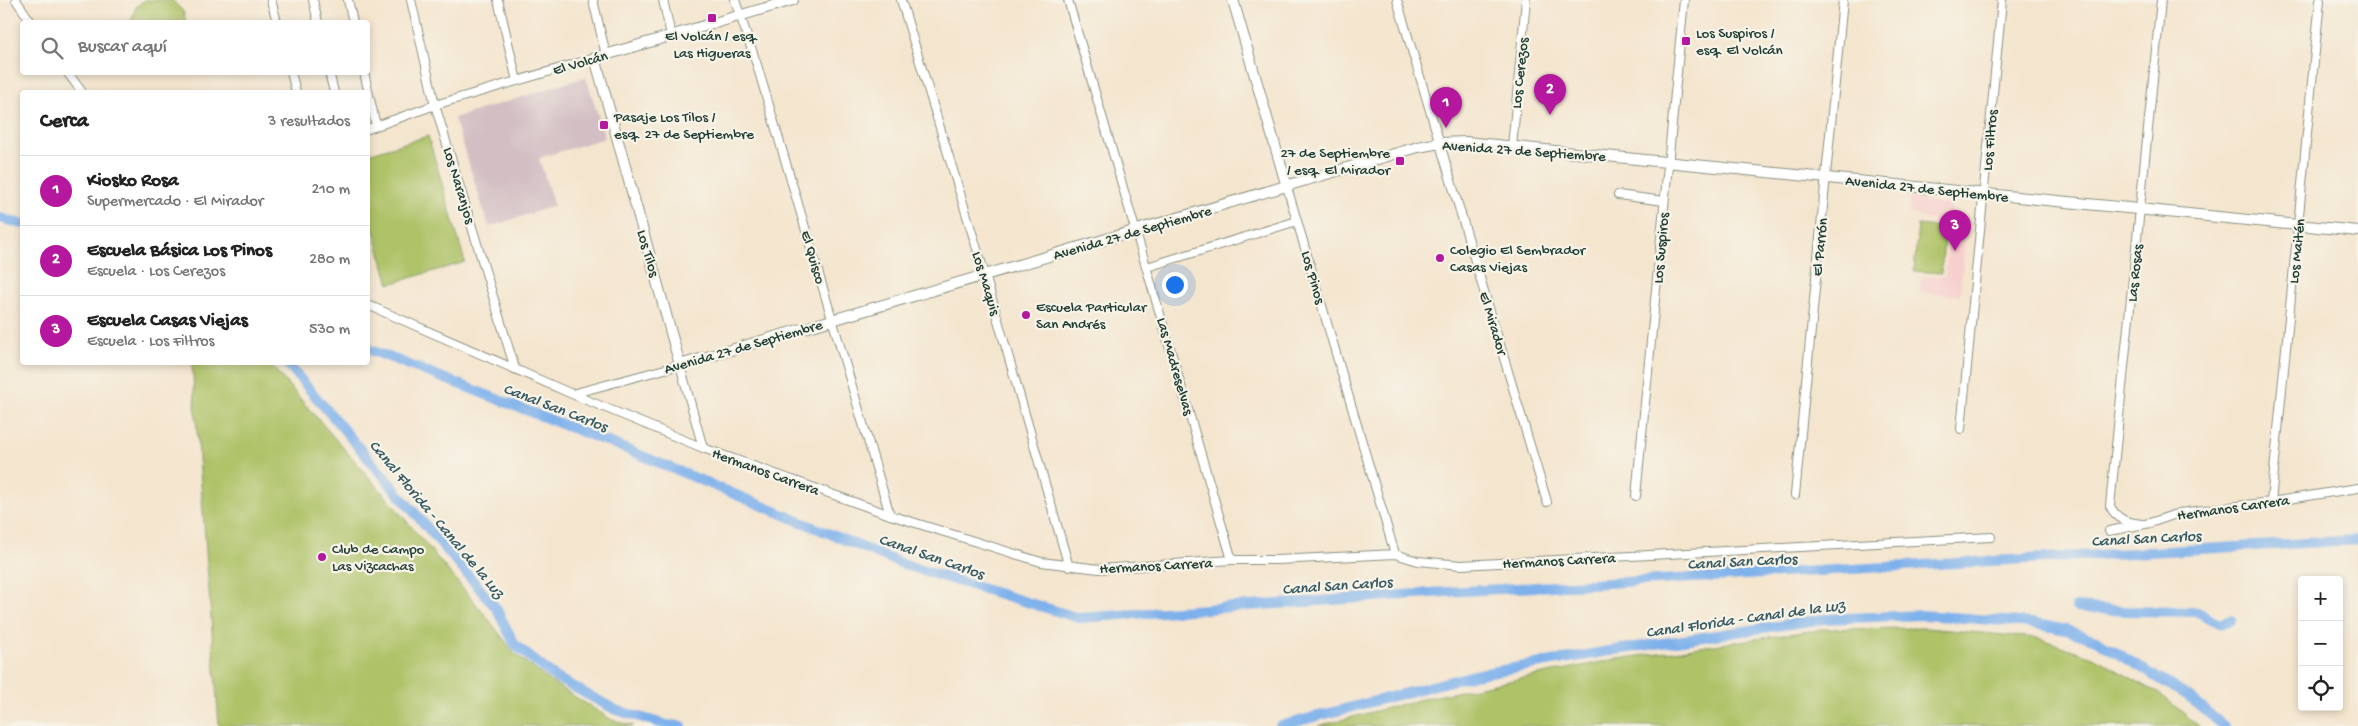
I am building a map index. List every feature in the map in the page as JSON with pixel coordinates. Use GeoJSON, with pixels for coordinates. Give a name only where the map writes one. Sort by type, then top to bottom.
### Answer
{"type":"FeatureCollection","features":[{"type":"Feature","properties":{"kind":"street"},"geometry":{"type":"LineString","coordinates":[[16,0],[31,20]]}},
{"type":"Feature","properties":{"kind":"street"},"geometry":{"type":"LineString","coordinates":[[271,0],[276,20]]}},
{"type":"Feature","properties":{"kind":"street"},"geometry":{"type":"LineString","coordinates":[[313,0],[318,20]]}},
{"type":"Feature","properties":{"kind":"street"},"geometry":{"type":"LineString","coordinates":[[348,0],[353,20]]}},
{"type":"Feature","properties":{"kind":"street","name":"Los Naranjos"},"geometry":{"type":"LineString","coordinates":[[411,0],[436,105],[515,369]]}},
{"type":"Feature","properties":{"kind":"street"},"geometry":{"type":"LineString","coordinates":[[498,0],[517,81]]}},
{"type":"Feature","properties":{"kind":"street"},"geometry":{"type":"LineString","coordinates":[[593,0],[606,55]]}},
{"type":"Feature","properties":{"kind":"street"},"geometry":{"type":"LineString","coordinates":[[663,0],[671,35]]}},
{"type":"Feature","properties":{"kind":"street","name":"El Quisco"},"geometry":{"type":"LineString","coordinates":[[735,0],[757,65],[890,515]]}},
{"type":"Feature","properties":{"kind":"street","name":"El Volcán"},"geometry":{"type":"LineString","coordinates":[[370,128],[436,105],[793,0]]}},
{"type":"Feature","properties":{"kind":"street","name":"Los Maquis"},"geometry":{"type":"LineString","coordinates":[[900,0],[985,275],[1069,567]]}},
{"type":"Feature","properties":{"kind":"street","name":"Las Madreselvas"},"geometry":{"type":"LineString","coordinates":[[1068,0],[1232,560]]}},
{"type":"Feature","properties":{"kind":"street","name":"Los Pinos"},"geometry":{"type":"LineString","coordinates":[[1233,0],[1395,554]]}},
{"type":"Feature","properties":{"kind":"street","name":"El Mirador"},"geometry":{"type":"LineString","coordinates":[[1398,0],[1547,502]]}},
{"type":"Feature","properties":{"kind":"street","name":"Los Cerezos"},"geometry":{"type":"LineString","coordinates":[[1512,147],[1526,0]]}},
{"type":"Feature","properties":{"kind":"street","name":"Los Suspiros"},"geometry":{"type":"LineString","coordinates":[[1636,496],[1684,0]]}},
{"type":"Feature","properties":{"kind":"street","name":"El Parrón"},"geometry":{"type":"LineString","coordinates":[[1795,495],[1843,0]]}},
{"type":"Feature","properties":{"kind":"street","name":"Los Filtros"},"geometry":{"type":"LineString","coordinates":[[1961,429],[2002,0]]}},
{"type":"Feature","properties":{"kind":"street","name":"Las Rosas"},"geometry":{"type":"LineString","coordinates":[[2142,524],[2120,519],[2110,506],[2161,0]]}},
{"type":"Feature","properties":{"kind":"street","name":"Los Maitén"},"geometry":{"type":"LineString","coordinates":[[2271,502],[2320,0]]}},
{"type":"Feature","properties":{"kind":"street","name":"Los Tilos"},"geometry":{"type":"LineString","coordinates":[[595,58],[703,448]]}},
{"type":"Feature","properties":{"kind":"street"},"geometry":{"type":"LineString","coordinates":[[69,75],[80,90]]}},
{"type":"Feature","properties":{"kind":"street"},"geometry":{"type":"LineString","coordinates":[[292,75],[296,90]]}},
{"type":"Feature","properties":{"kind":"street"},"geometry":{"type":"LineString","coordinates":[[330,75],[334,90]]}},
{"type":"Feature","properties":{"kind":"street"},"geometry":{"type":"LineString","coordinates":[[365,75],[368,90]]}},
{"type":"Feature","properties":{"kind":"street"},"geometry":{"type":"LineString","coordinates":[[370,99],[376,126]]}},
{"type":"Feature","properties":{"kind":"street","name":"Avenida 27 de Septiembre"},"geometry":{"type":"LineString","coordinates":[[572,394],[680,365],[1418,147],[1440,143],[1466,142],[2358,231]]}},
{"type":"Feature","properties":{"kind":"street"},"geometry":{"type":"LineString","coordinates":[[1618,196],[1664,201]]}},
{"type":"Feature","properties":{"kind":"street"},"geometry":{"type":"LineString","coordinates":[[1147,267],[1297,221]]}},
{"type":"Feature","properties":{"kind":"street","name":"Hermanos Carrera"},"geometry":{"type":"LineString","coordinates":[[370,306],[572,394],[703,448],[890,515],[1041,562],[1069,567],[1099,569],[1232,560],[1395,554],[1418,562],[1461,565],[1991,537]]}},
{"type":"Feature","properties":{"kind":"street","name":"Hermanos Carrera"},"geometry":{"type":"LineString","coordinates":[[2109,531],[2179,513],[2271,502],[2358,488]]}},
{"type":"Feature","properties":{"kind":"shaded area"},"geometry":{"type":"Polygon","coordinates":[[[586,77],[605,138],[539,158],[554,206],[489,227],[454,118],[586,77]]]}},
{"type":"Feature","properties":{"kind":"shaded area"},"geometry":{"type":"Polygon","coordinates":[[[1910,197],[1949,206],[1966,226],[1960,296],[1919,292],[1922,276],[1945,276],[1949,226],[1908,213],[1910,197]]]}},
{"type":"Feature","properties":{"kind":"green space"},"geometry":{"type":"Polygon","coordinates":[[[144,0],[172,0],[183,11],[185,20],[132,20],[136,7],[144,0]]]}},
{"type":"Feature","properties":{"kind":"green space"},"geometry":{"type":"Polygon","coordinates":[[[428,136],[465,262],[389,284],[370,218],[370,153],[428,136]]]}},
{"type":"Feature","properties":{"kind":"green space"},"geometry":{"type":"Polygon","coordinates":[[[1918,225],[1945,228],[1941,273],[1914,271],[1918,225]]]}},
{"type":"Feature","properties":{"kind":"green space","name":"Club de Campo Las Vizcachas"},"geometry":{"type":"Polygon","coordinates":[[[192,365],[271,365],[388,499],[486,616],[515,654],[550,681],[612,720],[634,726],[219,726],[192,365]]]}},
{"type":"Feature","properties":{"kind":"green space"},"geometry":{"type":"Polygon","coordinates":[[[1926,628],[2038,638],[2093,657],[2160,694],[2199,726],[1318,726],[1422,699],[1611,660],[1824,629],[1926,628]]]}},
{"type":"Feature","properties":{"kind":"waterway","name":"Canal San Carlos"},"geometry":{"type":"LineString","coordinates":[[0,218],[20,223]]}},
{"type":"Feature","properties":{"kind":"waterway","name":"Canal San Carlos"},"geometry":{"type":"LineString","coordinates":[[370,350],[616,445],[905,565],[1079,618],[1430,593],[2358,540]]}},
{"type":"Feature","properties":{"kind":"waterway","name":"Canal Florida - Canal de la Luz"},"geometry":{"type":"LineString","coordinates":[[289,365],[496,608],[515,645],[555,677],[616,710],[667,725],[682,726]]}},
{"type":"Feature","properties":{"kind":"waterway"},"geometry":{"type":"LineString","coordinates":[[2076,607],[2124,611],[2198,612],[2219,624],[2231,620]]}},
{"type":"Feature","properties":{"kind":"waterway","name":"Canal Florida - Canal de la Luz"},"geometry":{"type":"LineString","coordinates":[[1280,726],[1474,675],[1609,651],[1824,619],[1923,615],[2032,623],[2066,630],[2096,640],[2189,697],[2224,726]]}},
{"type":"Feature","properties":{"kind":"place","name":"El Volcán / esq. Las Higueras"},"geometry":{"type":"Point","coordinates":[712,18]}},
{"type":"Feature","properties":{"kind":"place","name":"Los Suspiros / esq. El Volcán"},"geometry":{"type":"Point","coordinates":[1686,41]}},
{"type":"Feature","properties":{"kind":"place","name":"Escuela Básica Los Pinos"},"geometry":{"type":"Point","coordinates":[1550,115]}},
{"type":"Feature","properties":{"kind":"place","name":"Pasaje Los Tilos / esq. 27 de Septiembre"},"geometry":{"type":"Point","coordinates":[604,125]}},
{"type":"Feature","properties":{"kind":"place","name":"Kiosko Rosa"},"geometry":{"type":"Point","coordinates":[1446,128]}},
{"type":"Feature","properties":{"kind":"place","name":"27 de Septiembre / esq. El Mirador"},"geometry":{"type":"Point","coordinates":[1400,161]}},
{"type":"Feature","properties":{"kind":"place","name":"Escuela Casas Viejas"},"geometry":{"type":"Point","coordinates":[1955,251]}},
{"type":"Feature","properties":{"kind":"place","name":"Colegio El Sembrador Casas Viejas"},"geometry":{"type":"Point","coordinates":[1440,258]}},
{"type":"Feature","properties":{"kind":"place","name":"Escuela Particular San Andrés"},"geometry":{"type":"Point","coordinates":[1026,315]}},
{"type":"Feature","properties":{"kind":"place","name":"Club de Campo Las Vizcachas"},"geometry":{"type":"Point","coordinates":[322,557]}}]}
